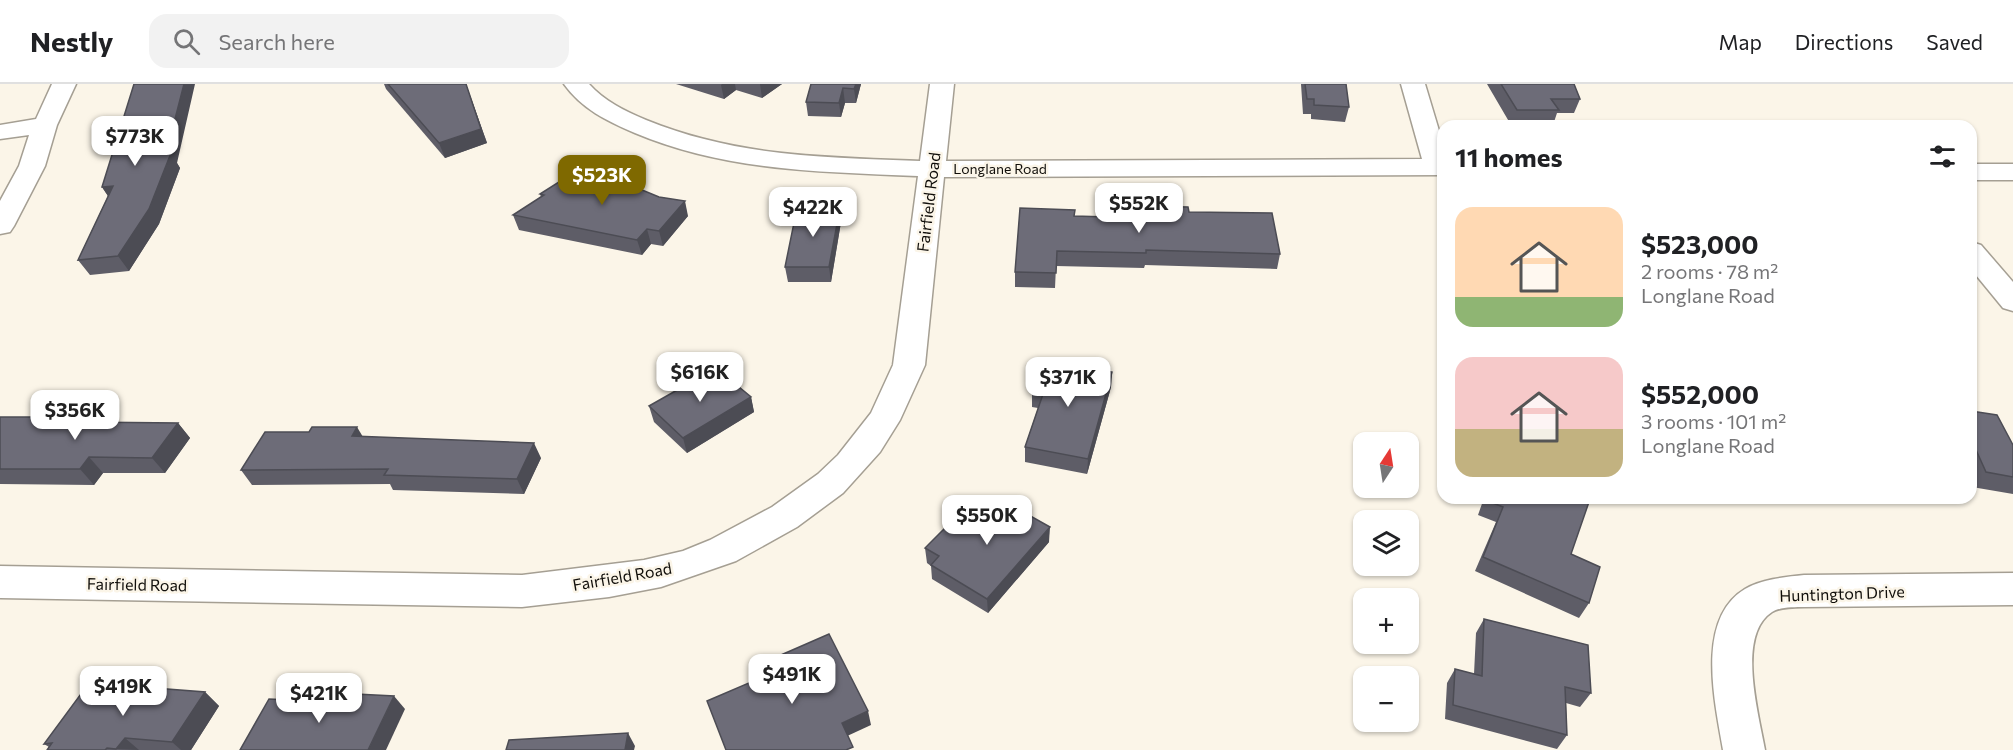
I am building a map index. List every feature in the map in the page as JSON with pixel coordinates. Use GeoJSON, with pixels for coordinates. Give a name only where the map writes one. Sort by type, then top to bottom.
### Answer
{"type":"FeatureCollection","features":[{"type":"Feature","properties":{"kind":"street"},"geometry":{"type":"LineString","coordinates":[[0,226],[32,166],[45,125],[64,84]]}},
{"type":"Feature","properties":{"kind":"street","name":"Longlane Road"},"geometry":{"type":"LineString","coordinates":[[576,84],[588,98],[615,116],[659,134],[713,151],[791,163],[932,169],[1437,167]]}},
{"type":"Feature","properties":{"kind":"street","name":"Fairfield Road"},"geometry":{"type":"LineString","coordinates":[[0,582],[522,591],[598,584],[663,571],[729,549],[788,516],[823,491],[861,453],[879,429],[897,398],[909,365],[942,84]]}},
{"type":"Feature","properties":{"kind":"street"},"geometry":{"type":"LineString","coordinates":[[1413,84],[1437,158]]}},
{"type":"Feature","properties":{"kind":"street"},"geometry":{"type":"LineString","coordinates":[[0,132],[45,125]]}},
{"type":"Feature","properties":{"kind":"street"},"geometry":{"type":"LineString","coordinates":[[1977,172],[2013,172]]}},
{"type":"Feature","properties":{"kind":"street"},"geometry":{"type":"LineString","coordinates":[[1977,257],[2013,301]]}},
{"type":"Feature","properties":{"kind":"street","name":"Huntington Drive"},"geometry":{"type":"LineString","coordinates":[[1744,750],[1731,660],[1735,635],[1744,614],[1757,601],[1776,594],[1804,591],[2013,589]]}},
{"type":"Feature","properties":{"kind":"building"},"geometry":{"type":"Polygon","coordinates":[[[134,84],[184,84],[166,154],[171,153],[149,209],[118,256],[78,260],[113,186],[102,187],[134,84]]]}},
{"type":"Feature","properties":{"kind":"building"},"geometry":{"type":"Polygon","coordinates":[[[388,84],[466,84],[481,129],[439,143],[388,84]]]}},
{"type":"Feature","properties":{"kind":"building"},"geometry":{"type":"Polygon","coordinates":[[[811,84],[856,84],[854,89],[843,88],[839,103],[806,102],[811,84]]]}},
{"type":"Feature","properties":{"kind":"building"},"geometry":{"type":"Polygon","coordinates":[[[1305,84],[1346,84],[1349,107],[1314,105],[1314,99],[1307,99],[1305,84]]]}},
{"type":"Feature","properties":{"kind":"building"},"geometry":{"type":"Polygon","coordinates":[[[1501,84],[1574,84],[1580,99],[1551,99],[1559,110],[1517,110],[1501,84]]]}},
{"type":"Feature","properties":{"kind":"building"},"geometry":{"type":"Polygon","coordinates":[[[584,166],[659,197],[685,201],[659,231],[647,229],[637,240],[513,215],[544,195],[540,194],[584,166]]]}},
{"type":"Feature","properties":{"kind":"building"},"geometry":{"type":"Polygon","coordinates":[[[1142,206],[1188,207],[1189,212],[1272,213],[1280,254],[1146,250],[1146,253],[1057,251],[1056,273],[1015,272],[1020,208],[1075,210],[1074,216],[1143,218],[1142,206]]]}},
{"type":"Feature","properties":{"kind":"building"},"geometry":{"type":"Polygon","coordinates":[[[797,208],[840,208],[829,267],[785,267],[797,208]]]}},
{"type":"Feature","properties":{"kind":"building"},"geometry":{"type":"Polygon","coordinates":[[[1043,360],[1112,372],[1088,459],[1025,447],[1043,394],[1032,392],[1043,360]]]}},
{"type":"Feature","properties":{"kind":"building"},"geometry":{"type":"Polygon","coordinates":[[[716,368],[751,397],[683,438],[649,406],[716,368]]]}},
{"type":"Feature","properties":{"kind":"building"},"geometry":{"type":"Polygon","coordinates":[[[1977,412],[1997,415],[2013,445],[2013,477],[1986,472],[1977,452],[1977,412]]]}},
{"type":"Feature","properties":{"kind":"building"},"geometry":{"type":"Polygon","coordinates":[[[0,417],[86,417],[82,422],[178,423],[152,458],[89,457],[80,469],[0,469],[0,417]]]}},
{"type":"Feature","properties":{"kind":"building"},"geometry":{"type":"Polygon","coordinates":[[[312,427],[357,427],[352,436],[534,443],[517,479],[384,475],[388,469],[241,470],[265,432],[309,432],[312,427]]]}},
{"type":"Feature","properties":{"kind":"building"},"geometry":{"type":"Polygon","coordinates":[[[995,496],[1050,527],[987,599],[931,565],[939,556],[925,548],[951,522],[964,529],[995,496]]]}},
{"type":"Feature","properties":{"kind":"building"},"geometry":{"type":"Polygon","coordinates":[[[1495,504],[1588,504],[1571,554],[1600,567],[1589,603],[1483,557],[1503,507],[1495,504]]]}},
{"type":"Feature","properties":{"kind":"building"},"geometry":{"type":"Polygon","coordinates":[[[1484,619],[1588,645],[1591,693],[1565,687],[1567,735],[1453,705],[1455,669],[1482,676],[1484,619]]]}},
{"type":"Feature","properties":{"kind":"building"},"geometry":{"type":"Polygon","coordinates":[[[829,634],[868,711],[842,723],[853,747],[846,750],[726,750],[707,701],[786,667],[781,655],[829,634]]]}},
{"type":"Feature","properties":{"kind":"building"},"geometry":{"type":"Polygon","coordinates":[[[89,683],[205,692],[172,742],[125,738],[116,749],[47,750],[52,743],[44,744],[89,683]]]}},
{"type":"Feature","properties":{"kind":"building"},"geometry":{"type":"Polygon","coordinates":[[[336,693],[394,696],[368,750],[240,750],[269,699],[332,702],[336,693]]]}},
{"type":"Feature","properties":{"kind":"building"},"geometry":{"type":"Polygon","coordinates":[[[628,733],[625,750],[506,750],[509,740],[628,733]]]}}]}
